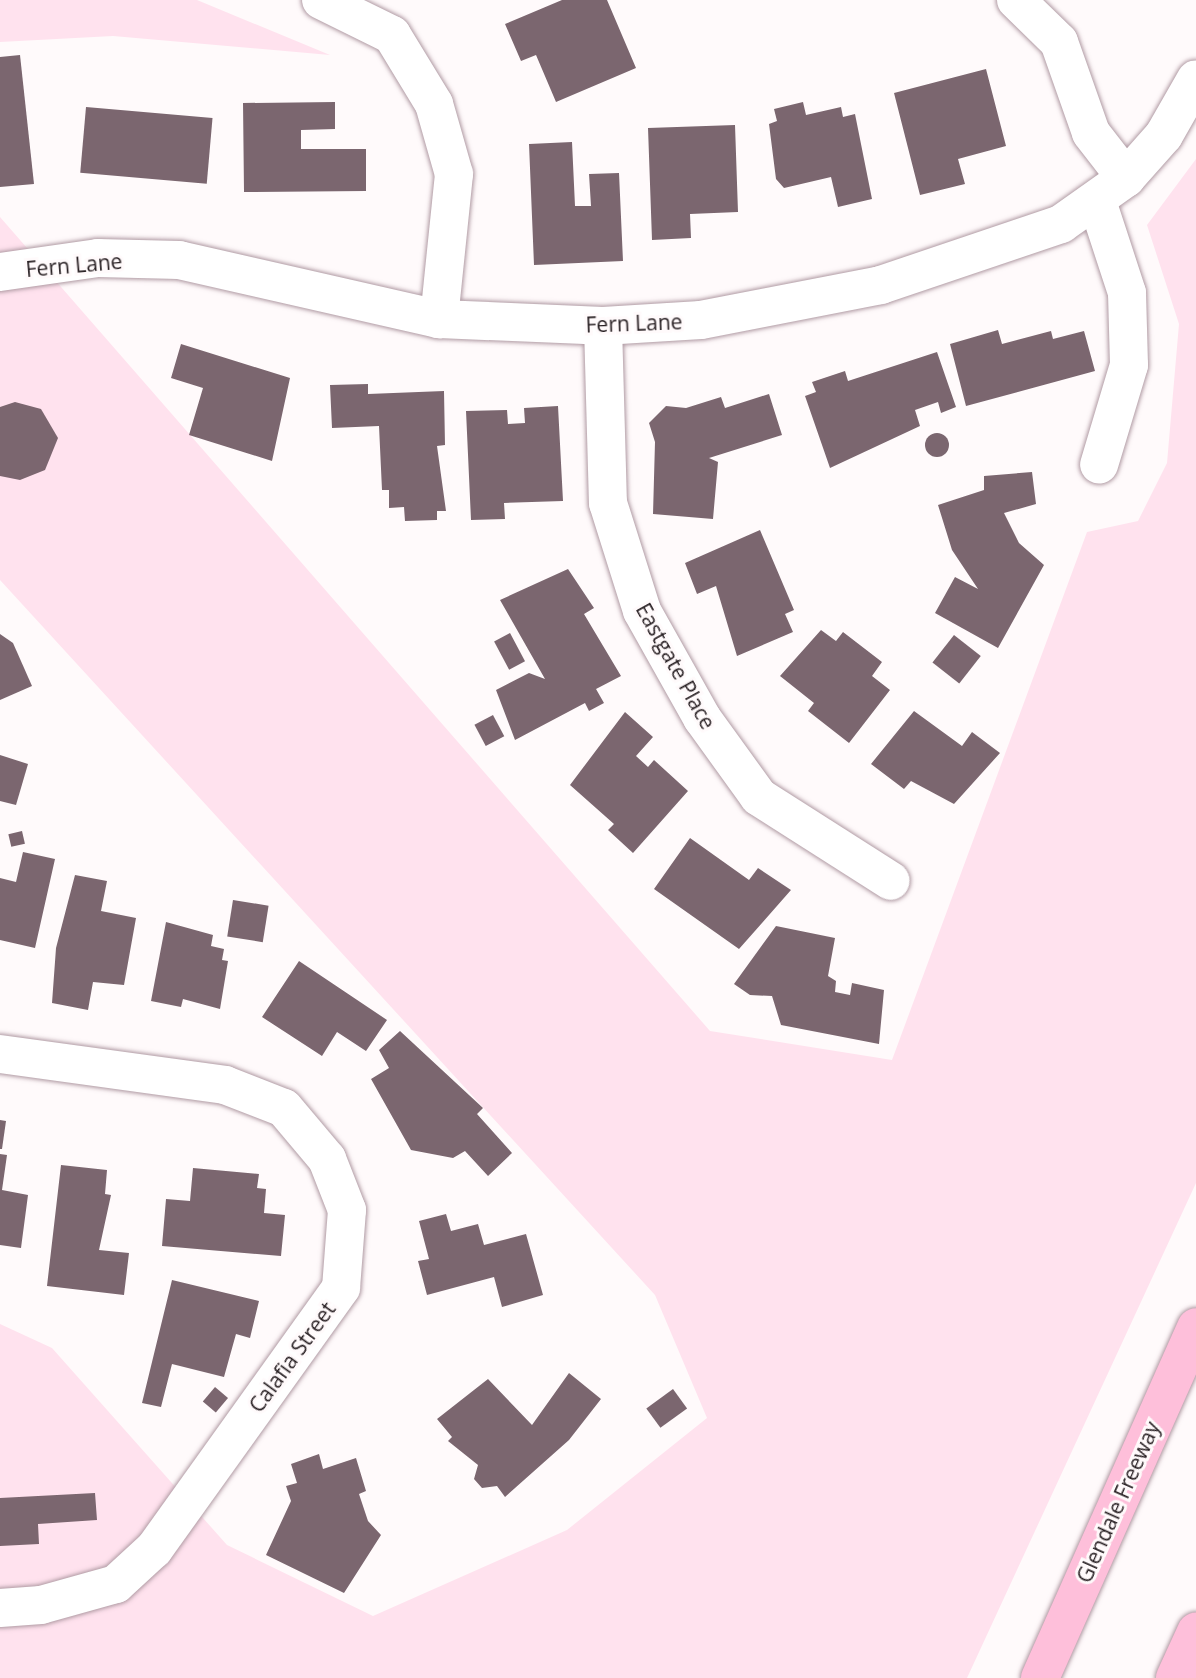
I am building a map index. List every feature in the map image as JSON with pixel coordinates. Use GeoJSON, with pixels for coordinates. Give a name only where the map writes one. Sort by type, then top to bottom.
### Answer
{"type":"FeatureCollection","features":[{"type":"Feature","properties":{"kind":"highway","name":"Glendale Freeway"},"geometry":{"type":"LineString","coordinates":[[1040,1678],[1196,1326]]}},
{"type":"Feature","properties":{"kind":"highway"},"geometry":{"type":"LineString","coordinates":[[1175,1678],[1196,1632]]}},
{"type":"Feature","properties":{"kind":"street"},"geometry":{"type":"LineString","coordinates":[[321,0],[392,35],[434,104],[454,174],[439,319]]}},
{"type":"Feature","properties":{"kind":"street"},"geometry":{"type":"LineString","coordinates":[[1016,0],[1059,42],[1112,189],[1127,292],[1129,365],[1099,465]]}},
{"type":"Feature","properties":{"kind":"street","name":"Fern Lane"},"geometry":{"type":"LineString","coordinates":[[0,272],[98,258],[179,260],[439,319],[603,326],[701,320],[881,285],[1004,247],[1112,189],[1164,135],[1196,79]]}},
{"type":"Feature","properties":{"kind":"street","name":"Eastgate Place"},"geometry":{"type":"LineString","coordinates":[[603,326],[608,502],[642,611],[702,718],[759,797],[891,881]]}},
{"type":"Feature","properties":{"kind":"street","name":"Calafia Street"},"geometry":{"type":"LineString","coordinates":[[0,1054],[225,1085],[284,1108],[327,1159],[347,1210],[341,1288],[155,1549],[116,1584],[41,1605],[0,1608]]}},
{"type":"Feature","properties":{"kind":"shaded area"},"geometry":{"type":"Polygon","coordinates":[[[0,0],[197,0],[330,55],[113,36],[0,42],[0,0]]]}},
{"type":"Feature","properties":{"kind":"shaded area"},"geometry":{"type":"Polygon","coordinates":[[[1196,159],[1196,1183],[967,1678],[0,1678],[0,1324],[52,1348],[227,1545],[373,1616],[567,1530],[707,1418],[655,1295],[0,580],[0,217],[710,1031],[892,1060],[1087,532],[1138,521],[1167,463],[1179,324],[1147,225],[1196,159]]]}},
{"type":"Feature","properties":{"kind":"building"},"geometry":{"type":"Polygon","coordinates":[[[562,0],[607,0],[636,68],[556,102],[536,55],[521,61],[505,24],[562,0]]]}},
{"type":"Feature","properties":{"kind":"building"},"geometry":{"type":"Polygon","coordinates":[[[20,55],[34,184],[0,187],[0,57],[20,55]]]}},
{"type":"Feature","properties":{"kind":"building"},"geometry":{"type":"Polygon","coordinates":[[[986,69],[1006,146],[958,159],[965,184],[920,195],[894,93],[986,69]]]}},
{"type":"Feature","properties":{"kind":"building"},"geometry":{"type":"Polygon","coordinates":[[[335,102],[335,129],[301,130],[301,149],[366,149],[366,191],[244,192],[243,103],[335,102]]]}},
{"type":"Feature","properties":{"kind":"building"},"geometry":{"type":"Polygon","coordinates":[[[803,102],[806,115],[841,107],[843,117],[855,114],[872,199],[838,207],[831,177],[784,188],[776,179],[769,124],[777,121],[774,109],[803,102]]]}},
{"type":"Feature","properties":{"kind":"building"},"geometry":{"type":"Polygon","coordinates":[[[86,107],[213,118],[207,184],[80,173],[86,107]]]}},
{"type":"Feature","properties":{"kind":"building"},"geometry":{"type":"Polygon","coordinates":[[[735,125],[738,212],[690,214],[691,238],[652,240],[648,128],[735,125]]]}},
{"type":"Feature","properties":{"kind":"building"},"geometry":{"type":"Polygon","coordinates":[[[572,142],[575,206],[591,206],[589,174],[619,173],[623,261],[534,265],[529,144],[572,142]]]}},
{"type":"Feature","properties":{"kind":"building"},"geometry":{"type":"Polygon","coordinates":[[[998,330],[1002,344],[1051,331],[1053,339],[1084,331],[1095,371],[966,406],[950,344],[998,330]]]}},
{"type":"Feature","properties":{"kind":"building"},"geometry":{"type":"Polygon","coordinates":[[[181,344],[290,378],[272,461],[189,435],[203,388],[171,378],[181,344]]]}},
{"type":"Feature","properties":{"kind":"building"},"geometry":{"type":"Polygon","coordinates":[[[937,352],[956,407],[941,413],[938,402],[915,410],[920,426],[830,468],[805,396],[816,392],[812,382],[845,371],[848,381],[937,352]]]}},
{"type":"Feature","properties":{"kind":"building"},"geometry":{"type":"Polygon","coordinates":[[[368,384],[368,394],[444,391],[445,445],[437,446],[446,511],[437,511],[437,520],[405,521],[404,507],[389,508],[389,490],[382,490],[379,426],[332,428],[330,385],[368,384]]]}},
{"type":"Feature","properties":{"kind":"building"},"geometry":{"type":"Polygon","coordinates":[[[769,394],[782,435],[709,458],[718,462],[713,519],[653,514],[655,442],[649,423],[666,406],[686,408],[721,397],[725,408],[769,394]]]}},
{"type":"Feature","properties":{"kind":"building"},"geometry":{"type":"Polygon","coordinates":[[[15,402],[41,409],[58,438],[45,470],[20,480],[0,476],[0,407],[15,402]]]}},
{"type":"Feature","properties":{"kind":"building"},"geometry":{"type":"Polygon","coordinates":[[[558,406],[563,501],[504,503],[505,519],[471,520],[466,411],[507,410],[508,424],[525,423],[524,408],[558,406]]]}},
{"type":"Feature","properties":{"kind":"building"},"geometry":{"type":"Polygon","coordinates":[[[937,433],[945,437],[949,445],[945,453],[937,457],[929,453],[925,445],[929,437],[937,433]]]}},
{"type":"Feature","properties":{"kind":"building"},"geometry":{"type":"Polygon","coordinates":[[[1032,472],[1036,504],[1004,513],[1019,543],[1044,565],[998,648],[935,613],[955,577],[978,589],[952,550],[938,505],[984,490],[984,476],[1032,472]]]}},
{"type":"Feature","properties":{"kind":"building"},"geometry":{"type":"Polygon","coordinates":[[[760,530],[794,610],[785,614],[793,632],[737,656],[716,586],[697,594],[685,563],[760,530]]]}},
{"type":"Feature","properties":{"kind":"building"},"geometry":{"type":"Polygon","coordinates":[[[568,569],[594,608],[584,614],[621,676],[596,689],[604,703],[589,711],[585,703],[515,740],[496,690],[529,673],[545,679],[500,600],[568,569]]]}},
{"type":"Feature","properties":{"kind":"building"},"geometry":{"type":"Polygon","coordinates":[[[821,630],[836,641],[843,632],[882,662],[872,676],[890,690],[849,743],[808,711],[814,703],[780,676],[821,630]]]}},
{"type":"Feature","properties":{"kind":"building"},"geometry":{"type":"Polygon","coordinates":[[[510,633],[525,661],[509,670],[494,641],[510,633]]]}},
{"type":"Feature","properties":{"kind":"building"},"geometry":{"type":"Polygon","coordinates":[[[0,634],[13,643],[32,686],[0,700],[0,634]]]}},
{"type":"Feature","properties":{"kind":"building"},"geometry":{"type":"Polygon","coordinates":[[[954,635],[981,656],[959,684],[932,663],[954,635]]]}},
{"type":"Feature","properties":{"kind":"building"},"geometry":{"type":"Polygon","coordinates":[[[914,711],[962,746],[972,732],[1000,753],[954,804],[911,781],[904,789],[871,764],[914,711]]]}},
{"type":"Feature","properties":{"kind":"building"},"geometry":{"type":"Polygon","coordinates":[[[625,712],[653,737],[636,756],[648,767],[654,760],[688,791],[633,853],[608,830],[614,824],[570,785],[625,712]]]}},
{"type":"Feature","properties":{"kind":"building"},"geometry":{"type":"Polygon","coordinates":[[[493,715],[504,736],[486,746],[474,725],[493,715]]]}},
{"type":"Feature","properties":{"kind":"building"},"geometry":{"type":"Polygon","coordinates":[[[0,755],[28,764],[16,805],[0,801],[0,755]]]}},
{"type":"Feature","properties":{"kind":"building"},"geometry":{"type":"Polygon","coordinates":[[[22,831],[25,844],[11,847],[8,834],[22,831]]]}},
{"type":"Feature","properties":{"kind":"building"},"geometry":{"type":"Polygon","coordinates":[[[690,838],[749,880],[758,868],[791,890],[739,949],[654,889],[690,838]]]}},
{"type":"Feature","properties":{"kind":"building"},"geometry":{"type":"Polygon","coordinates":[[[23,852],[55,859],[35,948],[0,940],[0,878],[16,882],[23,852]]]}},
{"type":"Feature","properties":{"kind":"building"},"geometry":{"type":"Polygon","coordinates":[[[75,875],[107,881],[101,911],[136,918],[124,985],[93,982],[88,1010],[52,1003],[56,948],[75,875]]]}},
{"type":"Feature","properties":{"kind":"building"},"geometry":{"type":"Polygon","coordinates":[[[233,900],[269,906],[263,942],[227,937],[233,900]]]}},
{"type":"Feature","properties":{"kind":"building"},"geometry":{"type":"Polygon","coordinates":[[[166,922],[213,935],[211,946],[224,949],[222,960],[228,961],[220,1009],[183,999],[181,1007],[151,1001],[166,922]]]}},
{"type":"Feature","properties":{"kind":"building"},"geometry":{"type":"Polygon","coordinates":[[[776,926],[835,938],[828,976],[836,981],[835,992],[850,995],[852,983],[884,990],[879,1044],[781,1025],[772,996],[750,995],[734,984],[776,926]]]}},
{"type":"Feature","properties":{"kind":"building"},"geometry":{"type":"Polygon","coordinates":[[[299,961],[387,1020],[366,1051],[337,1032],[322,1056],[262,1017],[299,961]]]}},
{"type":"Feature","properties":{"kind":"building"},"geometry":{"type":"Polygon","coordinates":[[[400,1031],[483,1108],[477,1114],[512,1153],[488,1176],[465,1151],[453,1158],[411,1150],[371,1079],[389,1068],[379,1050],[400,1031]]]}},
{"type":"Feature","properties":{"kind":"building"},"geometry":{"type":"Polygon","coordinates":[[[0,1120],[6,1121],[2,1149],[0,1149],[0,1120]]]}},
{"type":"Feature","properties":{"kind":"building"},"geometry":{"type":"Polygon","coordinates":[[[0,1154],[7,1155],[2,1190],[28,1195],[21,1248],[0,1245],[0,1154]]]}},
{"type":"Feature","properties":{"kind":"building"},"geometry":{"type":"Polygon","coordinates":[[[61,1165],[107,1170],[105,1194],[111,1195],[99,1250],[129,1253],[124,1295],[47,1286],[61,1165]]]}},
{"type":"Feature","properties":{"kind":"building"},"geometry":{"type":"Polygon","coordinates":[[[193,1168],[259,1174],[257,1188],[266,1189],[264,1213],[285,1215],[281,1256],[162,1246],[166,1199],[190,1201],[193,1168]]]}},
{"type":"Feature","properties":{"kind":"building"},"geometry":{"type":"Polygon","coordinates":[[[446,1214],[451,1231],[478,1224],[484,1245],[526,1234],[543,1295],[502,1307],[494,1277],[427,1295],[418,1261],[429,1259],[419,1221],[446,1214]]]}},
{"type":"Feature","properties":{"kind":"building"},"geometry":{"type":"Polygon","coordinates":[[[172,1280],[259,1301],[250,1338],[236,1334],[224,1377],[172,1364],[161,1407],[142,1403],[172,1280]]]}},
{"type":"Feature","properties":{"kind":"building"},"geometry":{"type":"Polygon","coordinates":[[[569,1373],[601,1399],[569,1440],[505,1497],[497,1486],[482,1488],[474,1479],[478,1465],[448,1441],[452,1437],[437,1419],[488,1379],[532,1425],[569,1373]]]}},
{"type":"Feature","properties":{"kind":"building"},"geometry":{"type":"Polygon","coordinates":[[[215,1387],[228,1398],[216,1412],[203,1402],[215,1387]]]}},
{"type":"Feature","properties":{"kind":"building"},"geometry":{"type":"Polygon","coordinates":[[[673,1389],[687,1408],[660,1428],[646,1408],[673,1389]]]}},
{"type":"Feature","properties":{"kind":"building"},"geometry":{"type":"Polygon","coordinates":[[[319,1454],[323,1469],[356,1458],[366,1491],[359,1494],[368,1521],[381,1535],[344,1593],[266,1555],[291,1501],[286,1486],[297,1483],[291,1464],[319,1454]]]}},
{"type":"Feature","properties":{"kind":"building"},"geometry":{"type":"Polygon","coordinates":[[[95,1493],[97,1520],[38,1524],[39,1544],[0,1546],[0,1498],[95,1493]]]}}]}
